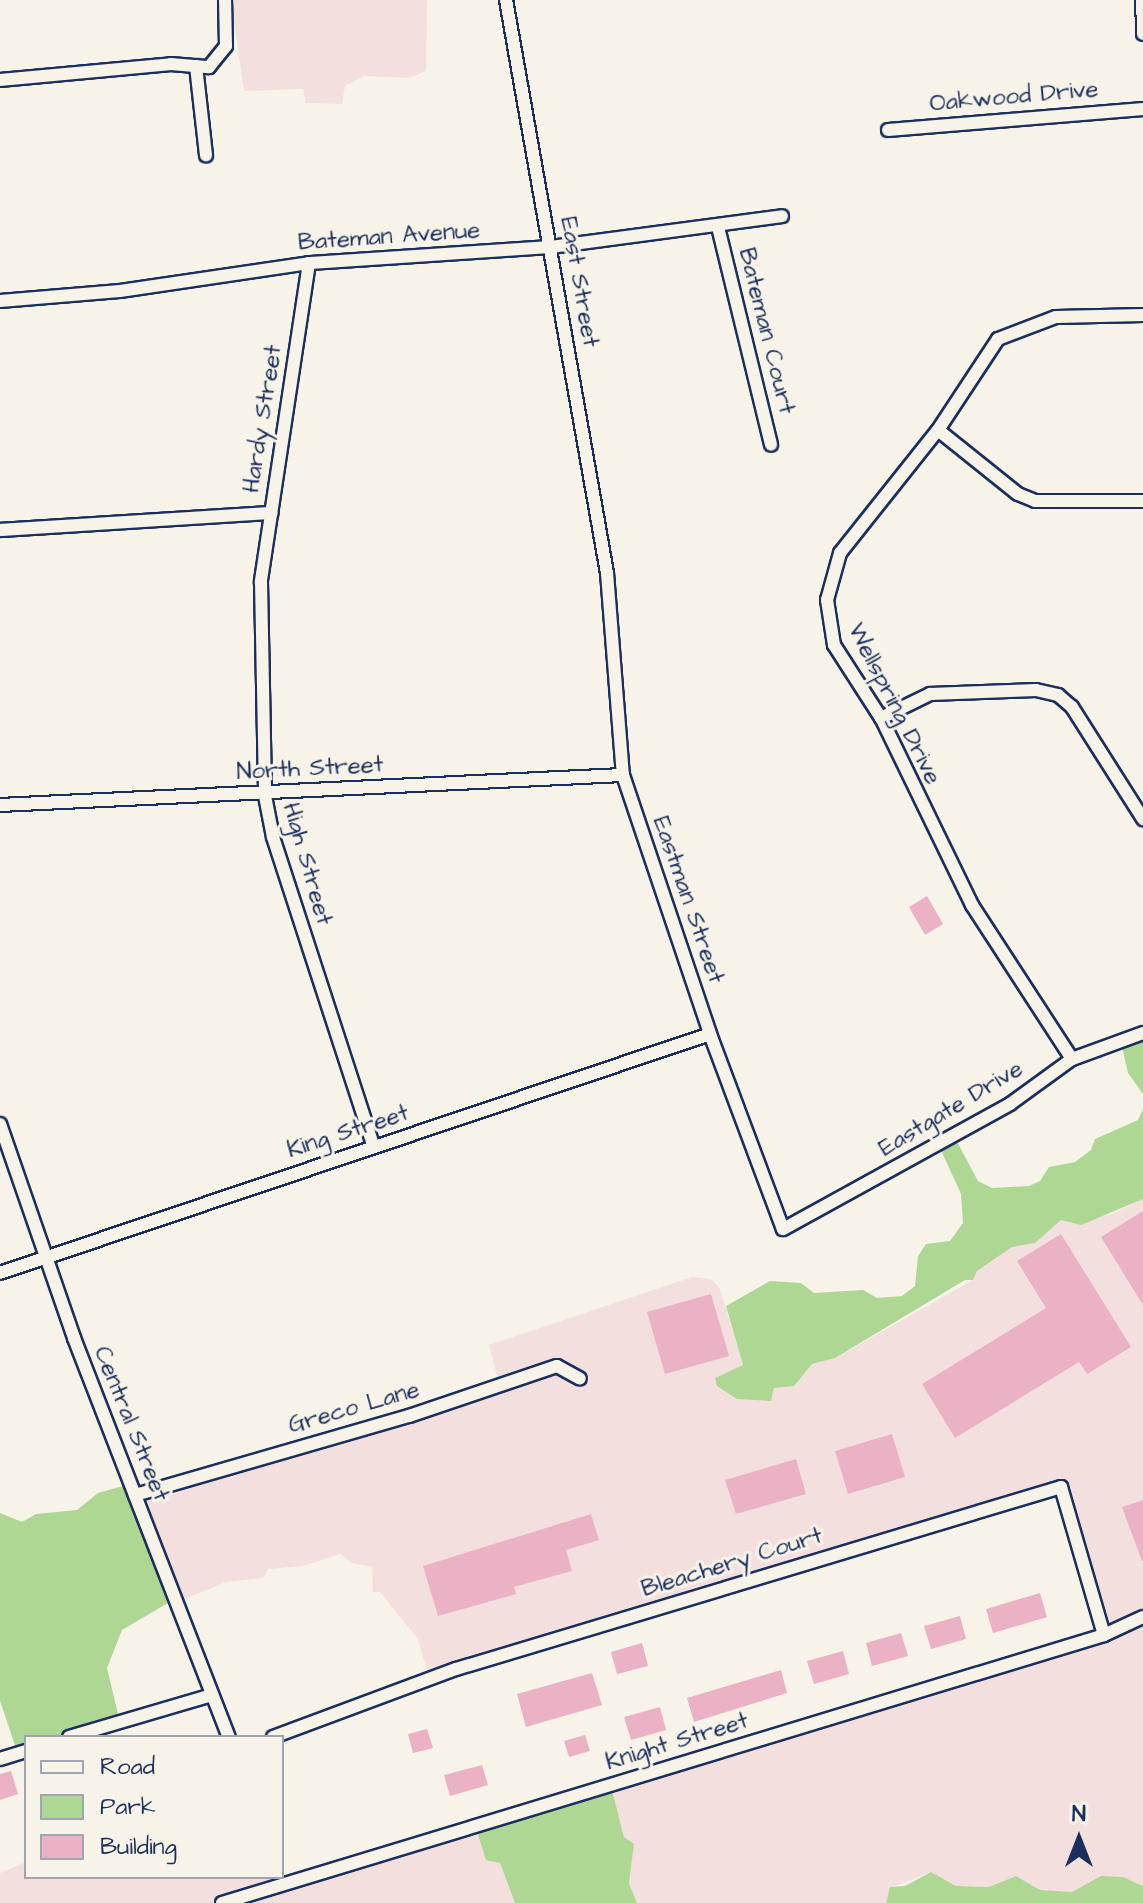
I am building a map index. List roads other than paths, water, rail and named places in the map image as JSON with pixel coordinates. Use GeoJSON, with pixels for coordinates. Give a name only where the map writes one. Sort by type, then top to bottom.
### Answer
{"type":"FeatureCollection","features":[{"type":"Feature","properties":{"kind":"street"},"geometry":{"type":"LineString","coordinates":[[0,80],[209,67],[226,46],[225,0]]}},
{"type":"Feature","properties":{"kind":"street","name":"East Street"},"geometry":{"type":"LineString","coordinates":[[506,0],[607,573]]}},
{"type":"Feature","properties":{"kind":"street"},"geometry":{"type":"LineString","coordinates":[[1142,0],[1143,34]]}},
{"type":"Feature","properties":{"kind":"street"},"geometry":{"type":"LineString","coordinates":[[196,66],[206,155]]}},
{"type":"Feature","properties":{"kind":"street","name":"Oakwood Drive"},"geometry":{"type":"LineString","coordinates":[[888,130],[1143,109]]}},
{"type":"Feature","properties":{"kind":"street","name":"Bateman Avenue"},"geometry":{"type":"LineString","coordinates":[[0,301],[120,291],[309,263],[551,247],[782,216]]}},
{"type":"Feature","properties":{"kind":"street","name":"Bateman Court"},"geometry":{"type":"LineString","coordinates":[[718,227],[771,445]]}},
{"type":"Feature","properties":{"kind":"street","name":"Hardy Street"},"geometry":{"type":"LineString","coordinates":[[261,582],[309,263]]}},
{"type":"Feature","properties":{"kind":"street","name":"Wellspring Drive"},"geometry":{"type":"LineString","coordinates":[[1072,1059],[972,905],[881,718],[834,645],[828,623],[829,582],[840,553],[938,430],[998,339],[1056,317],[1143,315]]}},
{"type":"Feature","properties":{"kind":"street"},"geometry":{"type":"LineString","coordinates":[[938,430],[1009,487],[1035,501],[1143,501]]}},
{"type":"Feature","properties":{"kind":"street"},"geometry":{"type":"LineString","coordinates":[[0,530],[271,513]]}},
{"type":"Feature","properties":{"kind":"street","name":"Eastman Street"},"geometry":{"type":"LineString","coordinates":[[607,573],[623,775],[710,1034],[783,1229]]}},
{"type":"Feature","properties":{"kind":"street","name":"High Street"},"geometry":{"type":"LineString","coordinates":[[261,582],[265,796],[281,865],[374,1147]]}},
{"type":"Feature","properties":{"kind":"street"},"geometry":{"type":"LineString","coordinates":[[881,718],[930,694],[1036,690],[1058,695],[1072,707],[1143,819]]}},
{"type":"Feature","properties":{"kind":"street","name":"North Street"},"geometry":{"type":"LineString","coordinates":[[0,805],[265,796],[623,775]]}},
{"type":"Feature","properties":{"kind":"street","name":"Eastgate Drive"},"geometry":{"type":"LineString","coordinates":[[783,1229],[1010,1104],[1072,1059],[1143,1033]]}},
{"type":"Feature","properties":{"kind":"street","name":"King Street"},"geometry":{"type":"LineString","coordinates":[[0,1273],[710,1034]]}},
{"type":"Feature","properties":{"kind":"street","name":"Central Street"},"geometry":{"type":"LineString","coordinates":[[0,1124],[46,1258],[228,1735]]}},
{"type":"Feature","properties":{"kind":"street","name":"Greco Lane"},"geometry":{"type":"LineString","coordinates":[[135,1495],[409,1416],[557,1366],[580,1379]]}},
{"type":"Feature","properties":{"kind":"street","name":"Bleachery Court"},"geometry":{"type":"LineString","coordinates":[[278,1735],[456,1669],[1061,1487],[1104,1635]]}},
{"type":"Feature","properties":{"kind":"street","name":"Knight Street"},"geometry":{"type":"LineString","coordinates":[[284,1876],[1104,1635],[1143,1617]]}},
{"type":"Feature","properties":{"kind":"street"},"geometry":{"type":"LineString","coordinates":[[84,1735],[212,1695]]}},
{"type":"Feature","properties":{"kind":"street"},"geometry":{"type":"LineString","coordinates":[[0,1759],[24,1752]]}},
{"type":"Feature","properties":{"kind":"street","name":"Knight Street"},"geometry":{"type":"LineString","coordinates":[[222,1903],[277,1879]]}}]}
